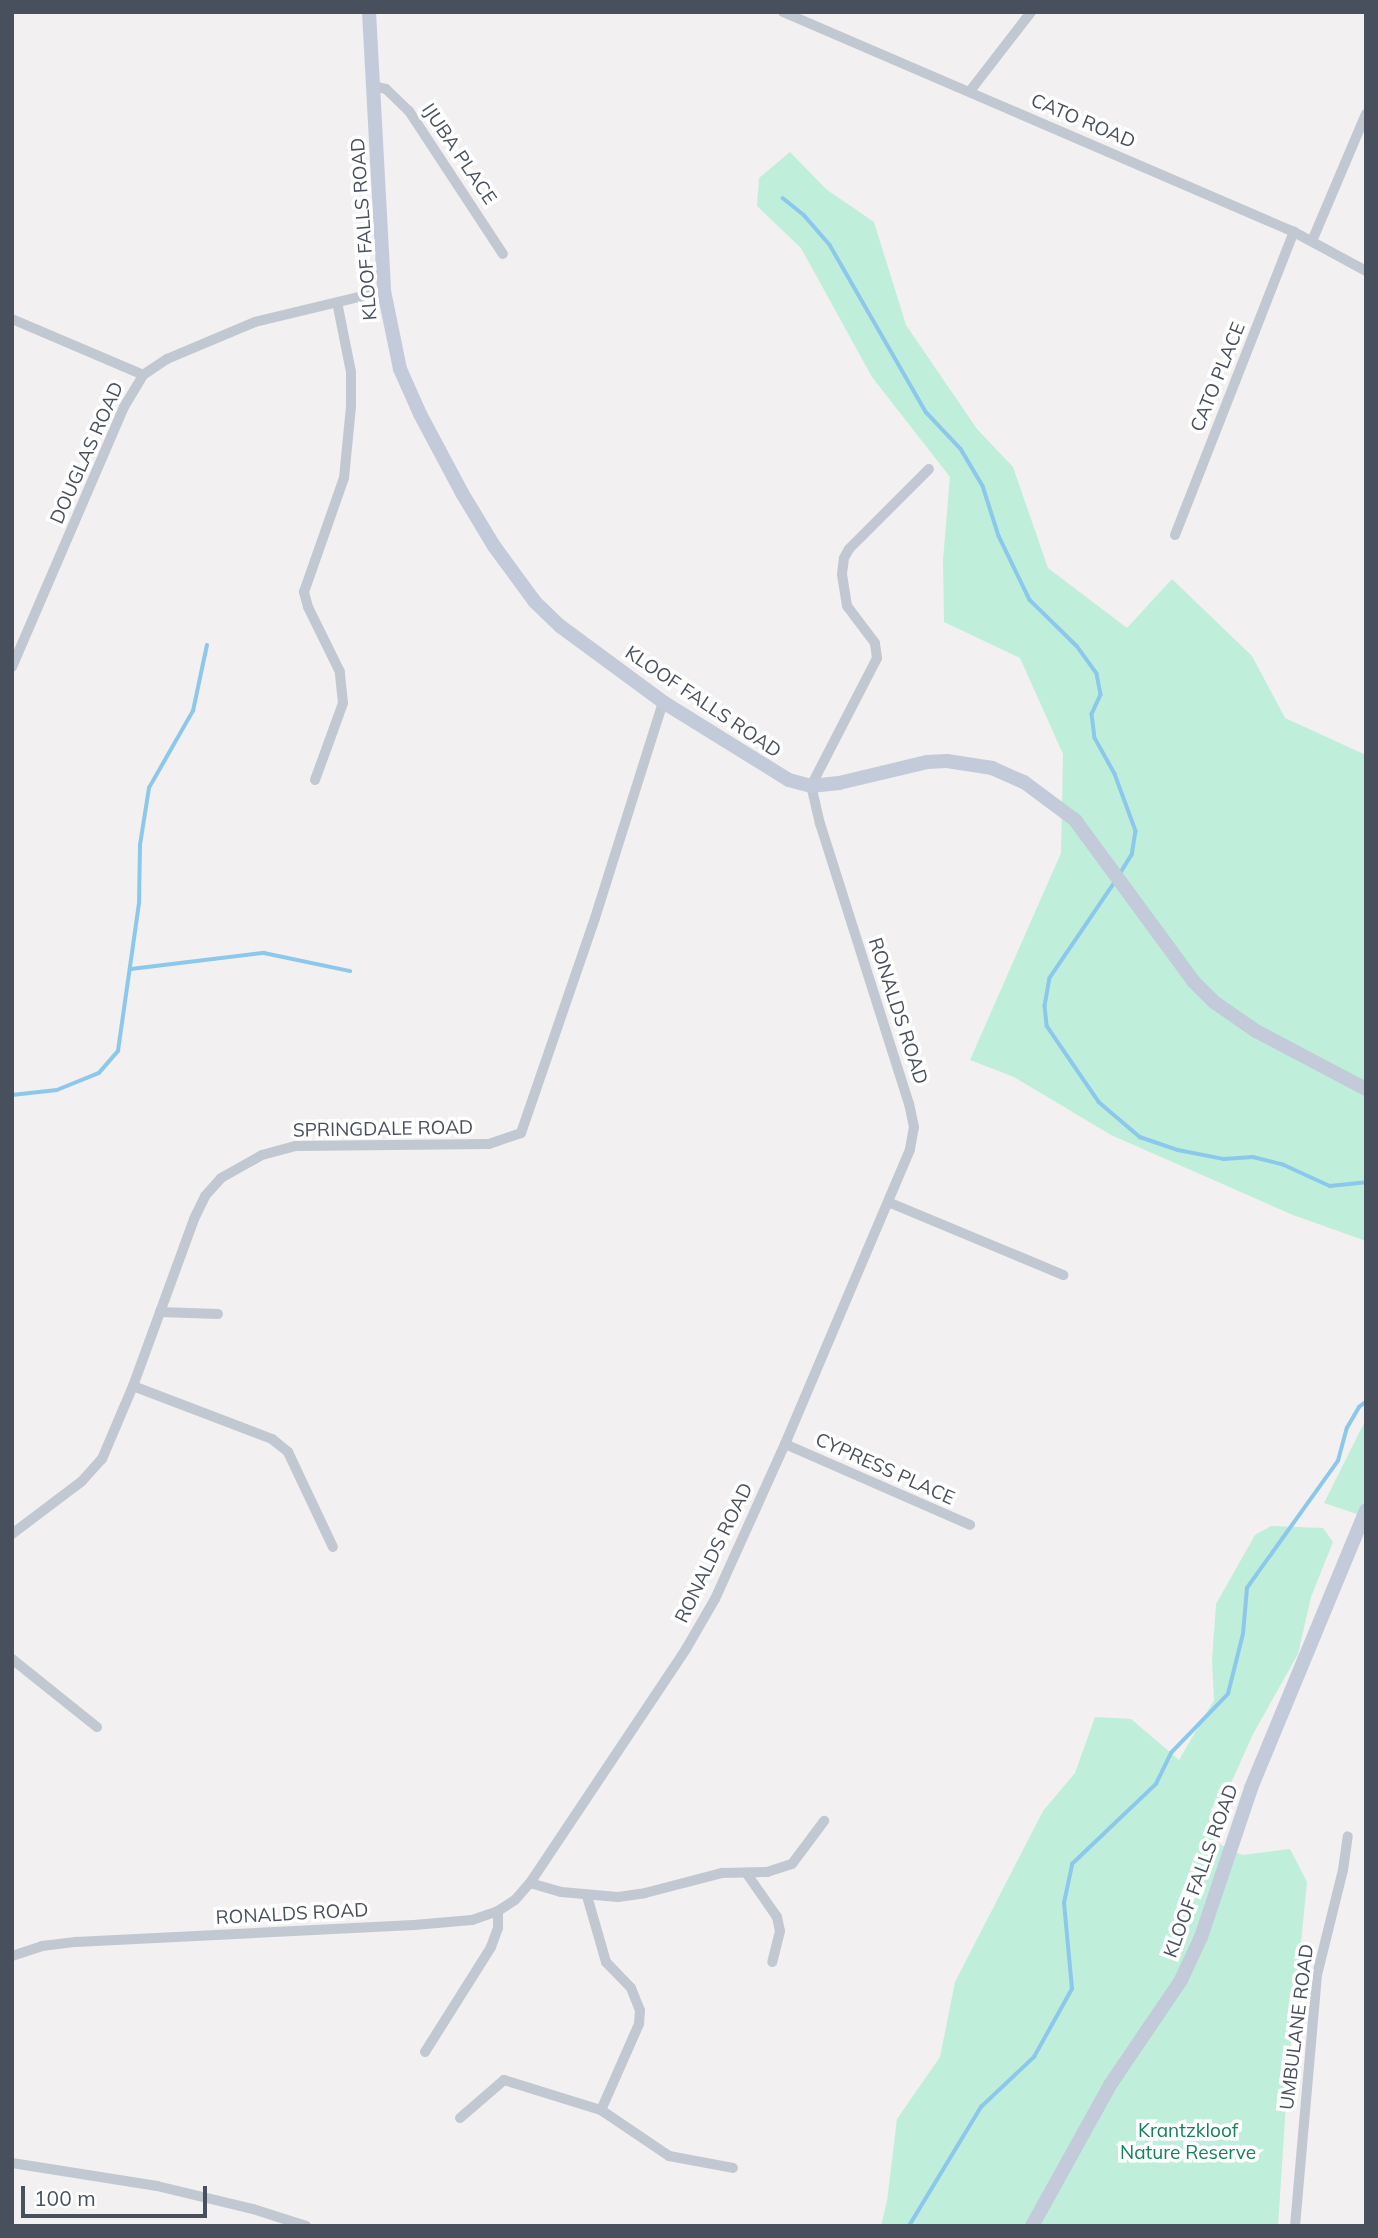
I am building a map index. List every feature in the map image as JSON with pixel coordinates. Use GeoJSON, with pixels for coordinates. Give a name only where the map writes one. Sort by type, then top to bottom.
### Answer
{"type":"FeatureCollection","features":[{"type":"Feature","properties":{"kind":"main road","name":"KLOOF FALLS ROAD"},"geometry":{"type":"LineString","coordinates":[[369,12],[384,291],[400,369],[420,414],[494,546],[535,602],[560,626],[663,702],[765,768],[789,780],[811,786],[839,783],[927,762],[964,762],[992,768],[1024,782],[1061,807],[1111,868],[1194,982],[1214,1002],[1256,1031],[1366,1089]]}},
{"type":"Feature","properties":{"kind":"main road","name":"KLOOF FALLS ROAD"},"geometry":{"type":"LineString","coordinates":[[1032,2226],[1111,2085],[1168,2002],[1197,1947],[1251,1788],[1366,1510]]}},
{"type":"Feature","properties":{"kind":"street","name":"CATO ROAD"},"geometry":{"type":"LineString","coordinates":[[783,12],[1294,232],[1366,271]]}},
{"type":"Feature","properties":{"kind":"street"},"geometry":{"type":"LineString","coordinates":[[970,91],[1031,12]]}},
{"type":"Feature","properties":{"kind":"street","name":"IJUBA PLACE"},"geometry":{"type":"LineString","coordinates":[[373,86],[386,89],[410,111],[503,254]]}},
{"type":"Feature","properties":{"kind":"street"},"geometry":{"type":"LineString","coordinates":[[1312,241],[1366,114]]}},
{"type":"Feature","properties":{"kind":"street","name":"CATO PLACE"},"geometry":{"type":"LineString","coordinates":[[1175,535],[1294,232]]}},
{"type":"Feature","properties":{"kind":"street","name":"DOUGLAS ROAD"},"geometry":{"type":"LineString","coordinates":[[12,667],[118,419],[132,390],[143,375],[167,359],[255,322],[384,291]]}},
{"type":"Feature","properties":{"kind":"street"},"geometry":{"type":"LineString","coordinates":[[314,780],[343,704],[340,672],[304,592],[344,478],[351,372],[337,302]]}},
{"type":"Feature","properties":{"kind":"street"},"geometry":{"type":"LineString","coordinates":[[12,319],[143,375]]}},
{"type":"Feature","properties":{"kind":"street"},"geometry":{"type":"LineString","coordinates":[[811,786],[877,658],[875,643],[847,606],[842,574],[844,558],[849,549],[929,469]]}},
{"type":"Feature","properties":{"kind":"street","name":"SPRINGDALE ROAD"},"geometry":{"type":"LineString","coordinates":[[12,1534],[95,1469],[108,1448],[184,1242],[205,1196],[221,1178],[251,1160],[282,1149],[309,1144],[489,1144],[521,1133],[595,918],[663,702]]}},
{"type":"Feature","properties":{"kind":"street","name":"RONALDS ROAD"},"geometry":{"type":"LineString","coordinates":[[12,1956],[42,1946],[76,1942],[472,1920],[498,1911],[516,1899],[530,1883],[686,1649],[715,1600],[785,1444],[910,1149],[914,1127],[820,824],[811,786]]}},
{"type":"Feature","properties":{"kind":"street"},"geometry":{"type":"LineString","coordinates":[[888,1202],[1063,1275]]}},
{"type":"Feature","properties":{"kind":"street"},"geometry":{"type":"LineString","coordinates":[[160,1312],[218,1314]]}},
{"type":"Feature","properties":{"kind":"street"},"geometry":{"type":"LineString","coordinates":[[133,1386],[272,1438],[288,1452],[332,1547]]}},
{"type":"Feature","properties":{"kind":"street","name":"CYPRESS PLACE"},"geometry":{"type":"LineString","coordinates":[[785,1444],[971,1525]]}},
{"type":"Feature","properties":{"kind":"street"},"geometry":{"type":"LineString","coordinates":[[12,1659],[97,1727]]}},
{"type":"Feature","properties":{"kind":"street"},"geometry":{"type":"LineString","coordinates":[[530,1883],[587,1895],[618,1897],[722,1873],[747,1874],[781,1869],[792,1864],[824,1821]]}},
{"type":"Feature","properties":{"kind":"street","name":"UMBULANE ROAD"},"geometry":{"type":"LineString","coordinates":[[1295,2226],[1317,1975],[1343,1870],[1348,1836]]}},
{"type":"Feature","properties":{"kind":"street"},"geometry":{"type":"LineString","coordinates":[[747,1874],[777,1917],[780,1930],[772,1962]]}},
{"type":"Feature","properties":{"kind":"street"},"geometry":{"type":"LineString","coordinates":[[587,1895],[606,1962],[631,1988],[640,2010],[639,2024],[601,2110]]}},
{"type":"Feature","properties":{"kind":"street"},"geometry":{"type":"LineString","coordinates":[[425,2052],[491,1947],[498,1928],[498,1911]]}},
{"type":"Feature","properties":{"kind":"street"},"geometry":{"type":"LineString","coordinates":[[460,2118],[503,2080],[601,2110],[669,2156],[733,2168]]}},
{"type":"Feature","properties":{"kind":"street"},"geometry":{"type":"LineString","coordinates":[[12,2163],[157,2186],[253,2209],[306,2226]]}},
{"type":"Feature","properties":{"kind":"green space"},"geometry":{"type":"Polygon","coordinates":[[[790,152],[826,189],[874,222],[906,325],[977,429],[1013,467],[1048,568],[1127,628],[1172,579],[1252,656],[1285,718],[1366,755],[1366,1241],[1293,1215],[1111,1135],[1014,1077],[970,1060],[1061,853],[1063,754],[1020,658],[944,622],[943,560],[950,477],[872,377],[801,248],[757,206],[759,178],[790,152]]]}},
{"type":"Feature","properties":{"kind":"green space"},"geometry":{"type":"Polygon","coordinates":[[[1366,1419],[1366,1517],[1324,1503],[1366,1419]]]}},
{"type":"Feature","properties":{"kind":"green space","name":"Krantzkloof Nature Reserve"},"geometry":{"type":"Polygon","coordinates":[[[1271,1526],[1323,1528],[1333,1542],[1311,1597],[1298,1654],[1253,1734],[1232,1781],[1211,1809],[1217,1843],[1242,1855],[1290,1849],[1307,1882],[1288,2073],[1278,2226],[881,2226],[887,2201],[897,2119],[940,2057],[955,1982],[1043,1811],[1075,1773],[1095,1717],[1131,1719],[1179,1760],[1214,1700],[1212,1660],[1216,1604],[1255,1535],[1271,1526]]]}},
{"type":"Feature","properties":{"kind":"waterway"},"geometry":{"type":"LineString","coordinates":[[783,198],[804,215],[830,245],[926,412],[961,449],[983,486],[999,536],[1030,600],[1077,646],[1097,674],[1101,695],[1092,714],[1095,738],[1115,774],[1136,831],[1132,855],[1120,874]]}},
{"type":"Feature","properties":{"kind":"waterway"},"geometry":{"type":"LineString","coordinates":[[12,1095],[57,1090],[99,1073],[118,1051],[139,904],[140,845],[149,788],[193,711],[207,645]]}},
{"type":"Feature","properties":{"kind":"waterway"},"geometry":{"type":"LineString","coordinates":[[1116,881],[1050,978],[1045,1006],[1047,1026],[1099,1102],[1140,1137],[1178,1150],[1224,1159],[1253,1157],[1282,1164],[1330,1186],[1366,1182]]}},
{"type":"Feature","properties":{"kind":"waterway"},"geometry":{"type":"LineString","coordinates":[[131,969],[264,953],[350,971]]}},
{"type":"Feature","properties":{"kind":"waterway"},"geometry":{"type":"LineString","coordinates":[[909,2226],[981,2107],[1034,2057],[1072,1989],[1064,1903],[1072,1864],[1156,1784],[1171,1753],[1228,1694],[1243,1634],[1247,1588],[1338,1461],[1347,1428],[1359,1407],[1366,1402]]}}]}
